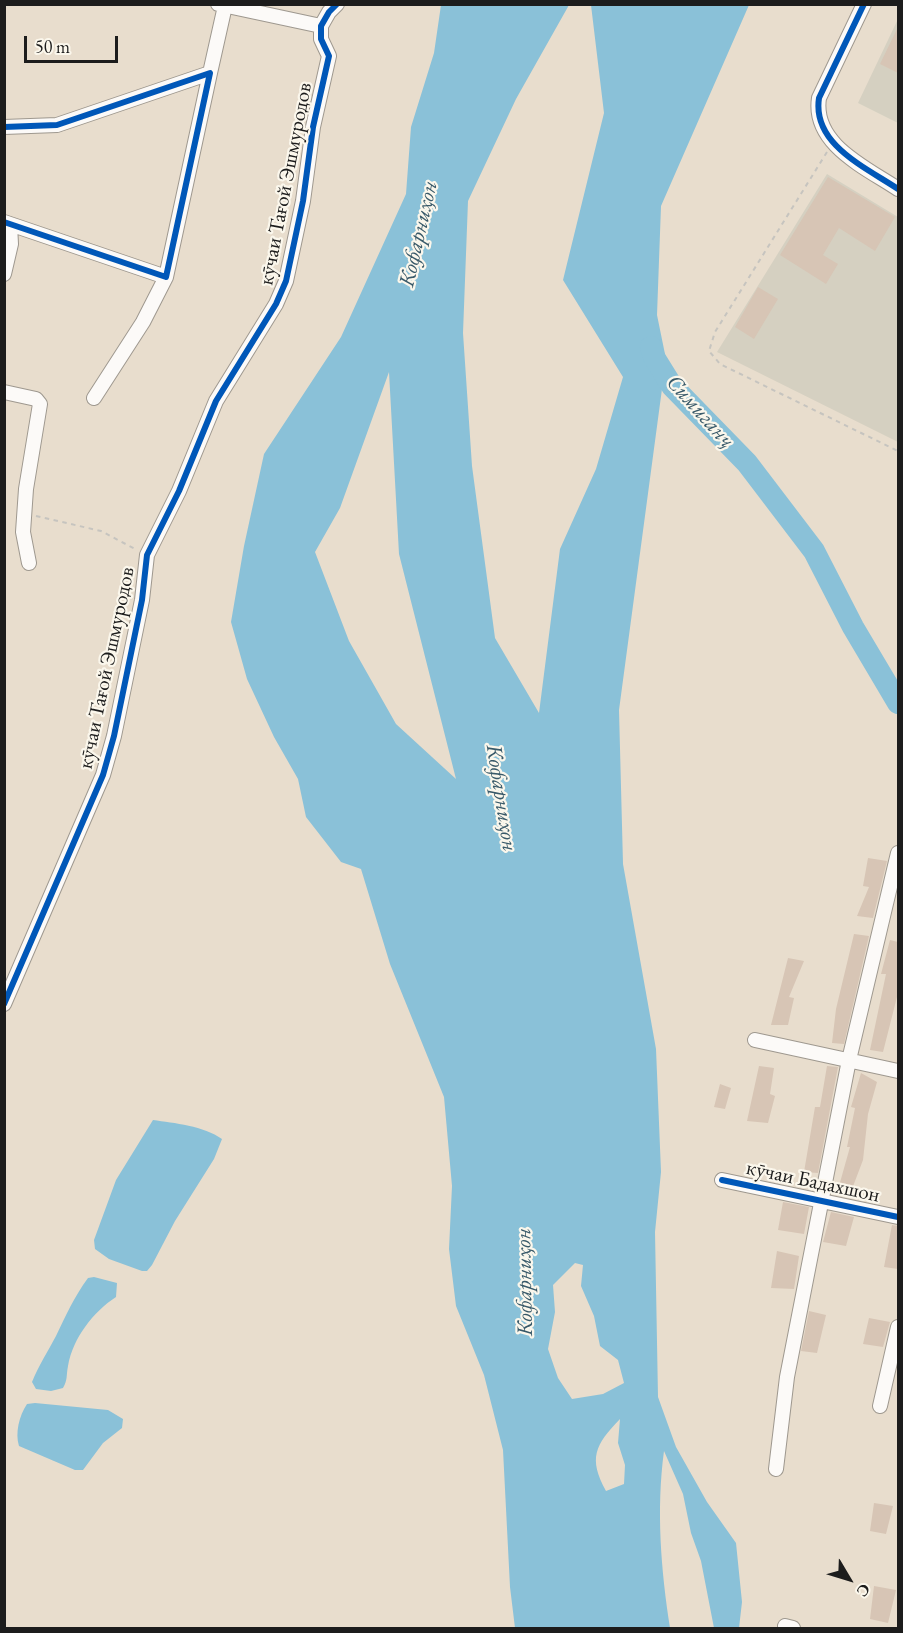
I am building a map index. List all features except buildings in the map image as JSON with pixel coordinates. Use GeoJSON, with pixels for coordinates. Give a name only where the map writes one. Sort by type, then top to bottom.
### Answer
{"type":"FeatureCollection","features":[{"type":"Feature","properties":{"kind":"street"},"geometry":{"type":"LineString","coordinates":[[94,398],[143,322],[166,277],[210,73],[222,5],[321,26],[328,12],[337,4]]}},
{"type":"Feature","properties":{"kind":"street"},"geometry":{"type":"LineString","coordinates":[[864,4],[819,98],[817,112],[821,126],[833,142],[898,189]]}},
{"type":"Feature","properties":{"kind":"street","name":"кӯчаи Тағой Эшмуродов"},"geometry":{"type":"LineString","coordinates":[[4,1004],[9,980],[108,757],[141,600],[147,555],[179,491],[216,401],[276,304],[286,281],[303,201],[313,127],[329,56],[321,39],[321,26]]}},
{"type":"Feature","properties":{"kind":"street"},"geometry":{"type":"LineString","coordinates":[[4,127],[57,125],[210,73]]}},
{"type":"Feature","properties":{"kind":"street"},"geometry":{"type":"LineString","coordinates":[[4,274],[11,244],[7,224],[166,277]]}},
{"type":"Feature","properties":{"kind":"street"},"geometry":{"type":"LineString","coordinates":[[4,392],[36,399],[41,406],[32,450],[24,514],[23,532],[29,562]]}},
{"type":"Feature","properties":{"kind":"street"},"geometry":{"type":"LineString","coordinates":[[776,1469],[787,1377],[824,1200],[849,1060],[898,853]]}},
{"type":"Feature","properties":{"kind":"street"},"geometry":{"type":"LineString","coordinates":[[755,1040],[898,1071]]}},
{"type":"Feature","properties":{"kind":"street","name":"кӯчаи Бадахшон"},"geometry":{"type":"LineString","coordinates":[[722,1180],[898,1217]]}},
{"type":"Feature","properties":{"kind":"street"},"geometry":{"type":"LineString","coordinates":[[880,1406],[898,1327]]}},
{"type":"Feature","properties":{"kind":"path"},"geometry":{"type":"LineString","coordinates":[[833,142],[715,332],[709,351],[720,364],[898,451]]}},
{"type":"Feature","properties":{"kind":"path"},"geometry":{"type":"LineString","coordinates":[[24,514],[101,531],[104,535],[147,555]]}},
{"type":"Feature","properties":{"kind":"shaded area"},"geometry":{"type":"Polygon","coordinates":[[[898,19],[898,123],[858,103],[898,19]]]}},
{"type":"Feature","properties":{"kind":"shaded area"},"geometry":{"type":"Polygon","coordinates":[[[827,174],[898,217],[898,442],[717,352],[827,174]]]}},
{"type":"Feature","properties":{"kind":"water","name":"Кофарниҳон"},"geometry":{"type":"Polygon","coordinates":[[[441,5],[569,5],[516,99],[468,201],[463,333],[472,466],[495,638],[539,713],[560,549],[596,469],[623,377],[563,280],[604,113],[591,5],[749,5],[661,206],[657,315],[666,359],[619,710],[623,864],[656,1049],[661,1172],[655,1232],[658,1397],[676,1447],[707,1502],[736,1543],[742,1602],[739,1628],[714,1628],[701,1561],[691,1533],[683,1494],[664,1451],[660,1518],[664,1584],[670,1628],[515,1628],[510,1587],[503,1450],[484,1375],[456,1306],[449,1249],[452,1186],[444,1097],[390,964],[361,869],[341,862],[306,817],[298,779],[274,737],[247,679],[231,622],[244,546],[264,454],[341,337],[406,194],[411,127],[434,53],[441,5]],[[389,372],[340,508],[315,552],[349,641],[396,724],[456,779],[399,554],[389,372]],[[575,1263],[553,1285],[555,1312],[548,1349],[558,1378],[572,1399],[603,1394],[624,1383],[618,1360],[600,1346],[594,1316],[581,1286],[583,1265],[575,1263]],[[620,1419],[605,1437],[597,1452],[596,1461],[600,1479],[606,1491],[624,1484],[625,1465],[618,1443],[620,1419]]]}},
{"type":"Feature","properties":{"kind":"water"},"geometry":{"type":"Polygon","coordinates":[[[153,1120],[198,1128],[222,1139],[214,1159],[175,1221],[152,1265],[147,1271],[142,1271],[109,1259],[95,1249],[94,1240],[116,1180],[153,1120]]]}},
{"type":"Feature","properties":{"kind":"water"},"geometry":{"type":"Polygon","coordinates":[[[94,1277],[117,1283],[116,1297],[92,1318],[79,1336],[74,1346],[63,1388],[51,1391],[36,1389],[32,1382],[78,1292],[88,1278],[94,1277]]]}},
{"type":"Feature","properties":{"kind":"water"},"geometry":{"type":"Polygon","coordinates":[[[27,1404],[108,1410],[123,1419],[122,1428],[103,1443],[83,1470],[75,1470],[19,1446],[18,1425],[22,1414],[27,1404]]]}},
{"type":"Feature","properties":{"kind":"waterway","name":"Симиганҷ"},"geometry":{"type":"LineString","coordinates":[[651,347],[654,357],[672,386],[747,463],[814,551],[853,627],[898,703]]}},
{"type":"Feature","properties":{"kind":"cycle path"},"geometry":{"type":"LineString","coordinates":[[4,1004],[103,775],[114,736],[142,600],[147,555],[179,491],[216,401],[276,304],[286,281],[303,201],[313,127],[329,56],[321,39],[321,26],[337,4]]}},
{"type":"Feature","properties":{"kind":"cycle path"},"geometry":{"type":"LineString","coordinates":[[864,4],[819,98],[819,114],[824,129],[832,141],[857,163],[898,189]]}},
{"type":"Feature","properties":{"kind":"cycle path"},"geometry":{"type":"LineString","coordinates":[[4,127],[57,125],[210,73],[166,277],[4,222]]}},
{"type":"Feature","properties":{"kind":"cycle path"},"geometry":{"type":"LineString","coordinates":[[722,1180],[898,1217]]}}]}
